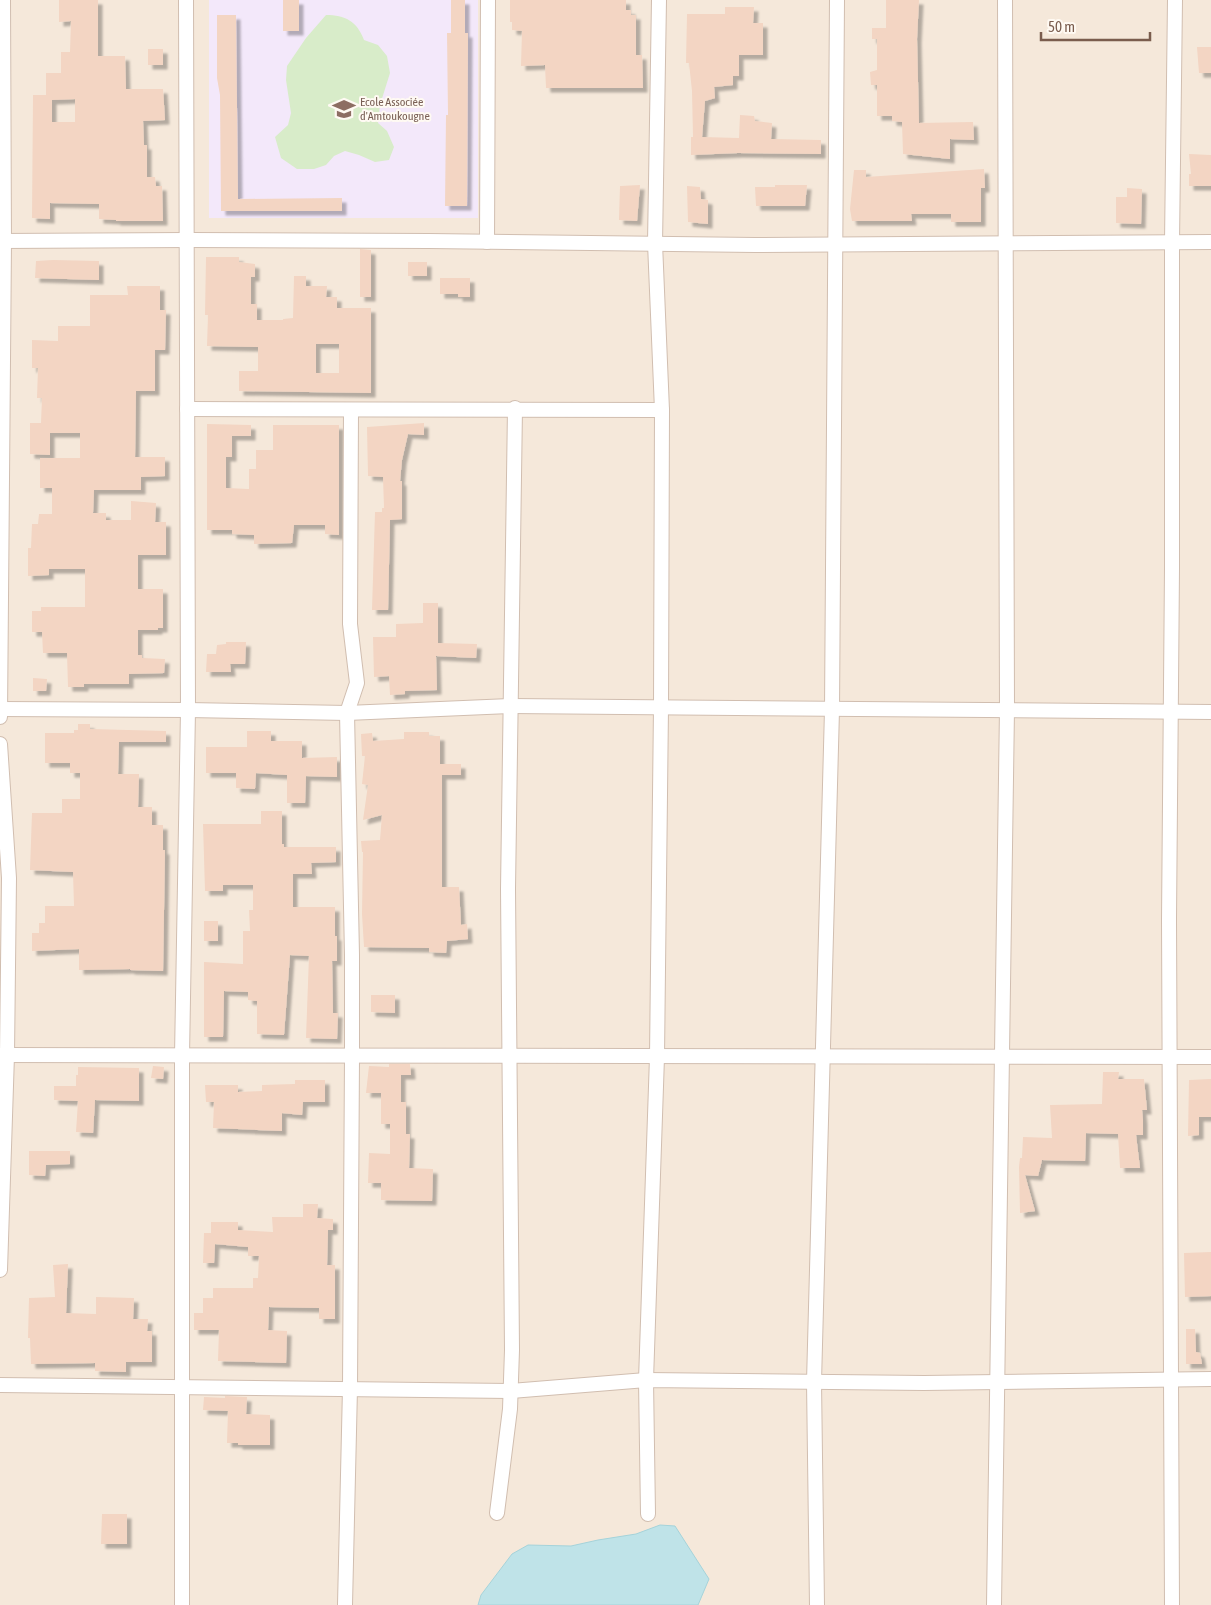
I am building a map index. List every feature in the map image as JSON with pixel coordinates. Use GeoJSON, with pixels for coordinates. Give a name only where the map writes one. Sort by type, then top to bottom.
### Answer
{"type":"FeatureCollection","features":[{"type":"Feature","properties":{"kind":"street"},"geometry":{"type":"LineString","coordinates":[[0,718],[3,0]]}},
{"type":"Feature","properties":{"kind":"street"},"geometry":{"type":"LineString","coordinates":[[182,1605],[182,1056],[188,710],[186,0]]}},
{"type":"Feature","properties":{"kind":"street"},"geometry":{"type":"LineString","coordinates":[[488,0],[488,242]]}},
{"type":"Feature","properties":{"kind":"street"},"geometry":{"type":"LineString","coordinates":[[648,1514],[646,1380],[657,1057],[661,707],[662,410],[655,243],[659,0]]}},
{"type":"Feature","properties":{"kind":"street"},"geometry":{"type":"LineString","coordinates":[[817,1605],[814,1382],[832,710],[837,0]]}},
{"type":"Feature","properties":{"kind":"street"},"geometry":{"type":"LineString","coordinates":[[994,1605],[1007,709],[1004,0]]}},
{"type":"Feature","properties":{"kind":"street"},"geometry":{"type":"LineString","coordinates":[[1172,1605],[1169,1057],[1172,242],[1175,0]]}},
{"type":"Feature","properties":{"kind":"street"},"geometry":{"type":"LineString","coordinates":[[2,241],[188,240],[836,245],[1211,242]]}},
{"type":"Feature","properties":{"kind":"street"},"geometry":{"type":"LineString","coordinates":[[187,409],[351,410],[514,408],[662,410]]}},
{"type":"Feature","properties":{"kind":"street"},"geometry":{"type":"LineString","coordinates":[[497,1513],[511,1390],[508,879],[514,408]]}},
{"type":"Feature","properties":{"kind":"street"},"geometry":{"type":"LineString","coordinates":[[345,1605],[350,1388],[352,1057],[352,945],[347,713],[357,683],[350,624],[351,410]]}},
{"type":"Feature","properties":{"kind":"street"},"geometry":{"type":"LineString","coordinates":[[0,709],[347,713],[510,706],[1211,712]]}},
{"type":"Feature","properties":{"kind":"street"},"geometry":{"type":"LineString","coordinates":[[0,744],[9,878],[3,1055],[0,1270]]}},
{"type":"Feature","properties":{"kind":"street"},"geometry":{"type":"LineString","coordinates":[[3,1055],[1211,1057]]}},
{"type":"Feature","properties":{"kind":"street"},"geometry":{"type":"LineString","coordinates":[[0,1385],[511,1390],[646,1380],[814,1382],[1211,1379]]}},
{"type":"Feature","properties":{"kind":"shaded area"},"geometry":{"type":"Polygon","coordinates":[[[0,0],[1211,0],[1211,1605],[0,1605],[0,0]]]}},
{"type":"Feature","properties":{"kind":"shaded area","name":"Ecole Associée d'Amtoukougne"},"geometry":{"type":"Polygon","coordinates":[[[209,0],[478,0],[478,218],[209,218],[209,0]]]}},
{"type":"Feature","properties":{"kind":"green space"},"geometry":{"type":"Polygon","coordinates":[[[326,15],[339,16],[349,20],[358,28],[364,40],[378,45],[387,56],[390,73],[380,105],[378,123],[387,131],[394,147],[389,160],[375,162],[345,151],[334,156],[326,165],[314,169],[297,169],[281,158],[275,137],[288,125],[291,113],[286,80],[287,66],[306,38],[326,15]]]}},
{"type":"Feature","properties":{"kind":"water"},"geometry":{"type":"Polygon","coordinates":[[[660,1525],[675,1526],[709,1579],[698,1605],[478,1605],[481,1595],[512,1554],[528,1545],[571,1546],[636,1534],[660,1525]]]}},
{"type":"Feature","properties":{"kind":"building"},"geometry":{"type":"Polygon","coordinates":[[[59,0],[98,0],[98,56],[125,56],[126,89],[163,89],[165,120],[143,121],[144,145],[147,145],[147,177],[155,177],[156,186],[162,186],[163,221],[99,219],[99,204],[50,203],[50,219],[32,218],[33,95],[46,95],[46,73],[61,73],[61,52],[70,52],[71,21],[59,22],[59,0]],[[75,99],[52,100],[52,122],[75,122],[75,99]]]}},
{"type":"Feature","properties":{"kind":"building"},"geometry":{"type":"Polygon","coordinates":[[[283,0],[299,0],[299,31],[283,31],[283,0]]]}},
{"type":"Feature","properties":{"kind":"building"},"geometry":{"type":"Polygon","coordinates":[[[451,0],[465,0],[465,33],[468,33],[467,206],[445,206],[446,115],[448,115],[447,33],[451,33],[451,0]]]}},
{"type":"Feature","properties":{"kind":"building"},"geometry":{"type":"Polygon","coordinates":[[[510,0],[626,0],[626,10],[631,10],[631,15],[636,15],[636,55],[642,55],[643,88],[546,88],[545,65],[521,66],[522,31],[512,30],[510,0]]]}},
{"type":"Feature","properties":{"kind":"building"},"geometry":{"type":"Polygon","coordinates":[[[886,0],[919,0],[917,39],[919,123],[973,122],[974,140],[950,139],[950,159],[903,154],[902,122],[892,121],[892,116],[877,116],[877,85],[871,85],[870,72],[877,70],[877,39],[872,39],[872,28],[886,28],[886,0]]]}},
{"type":"Feature","properties":{"kind":"building"},"geometry":{"type":"Polygon","coordinates":[[[725,7],[754,7],[753,23],[763,23],[763,55],[739,55],[739,76],[733,76],[733,85],[714,87],[715,98],[705,101],[702,137],[739,138],[740,115],[754,116],[755,121],[772,123],[771,139],[821,140],[821,154],[738,153],[691,155],[691,137],[693,137],[692,91],[689,63],[686,63],[687,14],[725,14],[725,7]]]}},
{"type":"Feature","properties":{"kind":"building"},"geometry":{"type":"Polygon","coordinates":[[[217,15],[236,15],[238,199],[342,198],[342,211],[221,211],[217,15]]]}},
{"type":"Feature","properties":{"kind":"building"},"geometry":{"type":"Polygon","coordinates":[[[1197,47],[1211,47],[1211,73],[1199,73],[1197,47]]]}},
{"type":"Feature","properties":{"kind":"building"},"geometry":{"type":"Polygon","coordinates":[[[148,49],[163,49],[163,65],[148,65],[148,49]]]}},
{"type":"Feature","properties":{"kind":"building"},"geometry":{"type":"Polygon","coordinates":[[[1189,154],[1211,155],[1211,186],[1189,186],[1189,174],[1191,174],[1189,154]]]}},
{"type":"Feature","properties":{"kind":"building"},"geometry":{"type":"Polygon","coordinates":[[[984,169],[985,188],[981,188],[981,222],[951,222],[951,214],[911,214],[912,221],[852,221],[850,209],[854,170],[866,170],[866,177],[984,169]]]}},
{"type":"Feature","properties":{"kind":"building"},"geometry":{"type":"Polygon","coordinates":[[[640,185],[637,221],[619,220],[620,186],[640,185]]]}},
{"type":"Feature","properties":{"kind":"building"},"geometry":{"type":"Polygon","coordinates":[[[775,185],[807,185],[805,206],[756,206],[755,187],[775,187],[775,185]]]}},
{"type":"Feature","properties":{"kind":"building"},"geometry":{"type":"Polygon","coordinates":[[[687,186],[700,187],[701,199],[708,200],[708,224],[688,222],[687,186]]]}},
{"type":"Feature","properties":{"kind":"building"},"geometry":{"type":"Polygon","coordinates":[[[1127,188],[1142,189],[1141,224],[1116,223],[1116,197],[1127,197],[1127,188]]]}},
{"type":"Feature","properties":{"kind":"building"},"geometry":{"type":"Polygon","coordinates":[[[360,249],[371,250],[371,297],[360,297],[360,249]]]}},
{"type":"Feature","properties":{"kind":"building"},"geometry":{"type":"Polygon","coordinates":[[[206,257],[239,257],[239,262],[255,264],[255,277],[251,277],[251,304],[257,304],[257,320],[293,318],[294,276],[306,276],[306,286],[327,286],[326,297],[337,297],[337,308],[371,308],[371,393],[239,391],[239,371],[258,371],[258,347],[207,346],[208,315],[205,315],[206,257]],[[316,344],[316,373],[339,373],[339,344],[316,344]]]}},
{"type":"Feature","properties":{"kind":"building"},"geometry":{"type":"Polygon","coordinates":[[[36,261],[99,261],[99,280],[35,278],[36,261]]]}},
{"type":"Feature","properties":{"kind":"building"},"geometry":{"type":"Polygon","coordinates":[[[408,262],[427,262],[427,276],[408,276],[408,262]]]}},
{"type":"Feature","properties":{"kind":"building"},"geometry":{"type":"Polygon","coordinates":[[[440,278],[470,278],[470,297],[458,297],[458,294],[440,294],[440,278]]]}},
{"type":"Feature","properties":{"kind":"building"},"geometry":{"type":"Polygon","coordinates":[[[127,286],[160,286],[160,310],[166,310],[165,350],[155,350],[155,391],[136,391],[135,457],[165,457],[165,476],[141,477],[141,490],[94,490],[93,513],[106,513],[106,520],[131,520],[131,501],[156,503],[155,522],[166,522],[166,555],[138,555],[138,589],[163,589],[163,628],[158,628],[158,630],[138,630],[138,655],[142,655],[142,658],[165,659],[164,673],[129,674],[129,684],[84,684],[84,687],[68,687],[67,653],[43,653],[42,632],[32,632],[32,611],[41,611],[41,607],[85,607],[85,569],[49,569],[49,575],[28,576],[28,548],[31,548],[32,524],[38,524],[39,514],[52,514],[52,488],[40,488],[40,458],[80,458],[80,433],[50,433],[50,455],[30,454],[30,423],[41,423],[42,398],[37,398],[38,368],[32,368],[32,340],[58,341],[58,326],[90,326],[90,295],[128,295],[127,286]]]}},
{"type":"Feature","properties":{"kind":"building"},"geometry":{"type":"Polygon","coordinates":[[[424,423],[424,435],[408,434],[402,460],[400,481],[402,481],[402,519],[390,520],[388,610],[372,610],[375,512],[382,512],[382,508],[384,508],[383,477],[368,476],[367,427],[424,423]]]}},
{"type":"Feature","properties":{"kind":"building"},"geometry":{"type":"Polygon","coordinates":[[[207,424],[251,425],[251,436],[232,436],[232,457],[226,457],[226,488],[249,489],[249,469],[256,469],[256,450],[273,450],[273,425],[339,425],[339,535],[325,534],[325,525],[294,525],[292,543],[254,544],[254,535],[232,534],[232,530],[207,530],[207,424]]]}},
{"type":"Feature","properties":{"kind":"building"},"geometry":{"type":"Polygon","coordinates":[[[423,603],[438,603],[438,643],[477,644],[476,658],[436,656],[437,690],[405,691],[405,694],[390,695],[389,676],[374,677],[373,637],[396,637],[396,624],[423,623],[423,603]]]}},
{"type":"Feature","properties":{"kind":"building"},"geometry":{"type":"Polygon","coordinates":[[[226,642],[246,642],[245,664],[230,664],[231,672],[206,672],[207,654],[216,654],[217,645],[226,644],[226,642]]]}},
{"type":"Feature","properties":{"kind":"building"},"geometry":{"type":"Polygon","coordinates":[[[33,678],[47,679],[46,691],[33,691],[33,678]]]}},
{"type":"Feature","properties":{"kind":"building"},"geometry":{"type":"Polygon","coordinates":[[[78,724],[90,724],[90,729],[166,731],[166,742],[119,742],[118,774],[139,774],[138,807],[152,807],[152,825],[163,825],[163,850],[165,850],[163,971],[130,969],[79,970],[79,949],[32,951],[32,933],[39,933],[39,923],[45,923],[45,906],[74,906],[73,872],[30,870],[32,813],[62,813],[62,799],[80,799],[80,773],[70,773],[70,763],[45,763],[45,733],[74,733],[74,730],[78,730],[78,724]]]}},
{"type":"Feature","properties":{"kind":"building"},"geometry":{"type":"Polygon","coordinates":[[[247,731],[271,731],[271,741],[302,741],[302,758],[337,757],[337,777],[306,776],[305,803],[287,803],[287,775],[256,773],[255,789],[236,788],[236,773],[206,773],[206,747],[247,747],[247,731]]]}},
{"type":"Feature","properties":{"kind":"building"},"geometry":{"type":"Polygon","coordinates":[[[404,732],[429,732],[429,736],[440,736],[440,764],[461,764],[461,775],[442,775],[442,887],[459,887],[461,925],[467,924],[468,939],[447,941],[446,953],[429,952],[429,948],[364,947],[362,914],[363,852],[361,841],[380,840],[382,815],[363,820],[368,785],[362,784],[365,756],[362,756],[361,734],[372,733],[373,741],[404,739],[404,732]]]}},
{"type":"Feature","properties":{"kind":"building"},"geometry":{"type":"Polygon","coordinates":[[[261,811],[282,811],[282,844],[284,844],[284,847],[336,847],[336,862],[311,863],[312,874],[293,874],[293,907],[335,907],[337,961],[332,961],[333,1013],[338,1013],[337,1039],[306,1038],[309,956],[290,955],[284,1035],[257,1034],[257,1001],[248,1000],[248,992],[224,991],[223,1037],[204,1037],[204,962],[243,964],[243,931],[250,931],[249,910],[253,910],[253,885],[223,885],[223,891],[205,891],[203,824],[261,824],[261,811]]]}},
{"type":"Feature","properties":{"kind":"building"},"geometry":{"type":"Polygon","coordinates":[[[204,921],[218,921],[218,941],[204,941],[204,921]]]}},
{"type":"Feature","properties":{"kind":"building"},"geometry":{"type":"Polygon","coordinates":[[[371,995],[395,995],[395,1013],[371,1012],[371,995]]]}},
{"type":"Feature","properties":{"kind":"building"},"geometry":{"type":"Polygon","coordinates":[[[389,1064],[410,1064],[411,1075],[401,1075],[401,1102],[406,1102],[406,1134],[410,1134],[409,1168],[433,1169],[432,1201],[381,1200],[381,1183],[368,1183],[369,1153],[390,1154],[390,1124],[381,1124],[381,1093],[366,1093],[369,1066],[389,1067],[389,1064]]]}},
{"type":"Feature","properties":{"kind":"building"},"geometry":{"type":"Polygon","coordinates":[[[153,1066],[164,1067],[163,1079],[151,1078],[153,1066]]]}},
{"type":"Feature","properties":{"kind":"building"},"geometry":{"type":"Polygon","coordinates":[[[78,1067],[139,1068],[139,1101],[95,1100],[93,1133],[76,1132],[78,1101],[54,1100],[54,1086],[76,1086],[78,1067]]]}},
{"type":"Feature","properties":{"kind":"building"},"geometry":{"type":"Polygon","coordinates":[[[1103,1072],[1119,1072],[1118,1079],[1144,1079],[1147,1110],[1142,1110],[1143,1135],[1136,1135],[1140,1168],[1120,1168],[1118,1134],[1086,1133],[1085,1161],[1042,1160],[1038,1176],[1025,1175],[1035,1211],[1020,1213],[1019,1167],[1020,1158],[1022,1158],[1023,1137],[1052,1138],[1050,1105],[1102,1104],[1103,1072]]]}},
{"type":"Feature","properties":{"kind":"building"},"geometry":{"type":"Polygon","coordinates":[[[1211,1079],[1211,1117],[1199,1117],[1199,1135],[1188,1136],[1189,1080],[1211,1079]]]}},
{"type":"Feature","properties":{"kind":"building"},"geometry":{"type":"Polygon","coordinates":[[[295,1080],[325,1080],[325,1102],[303,1102],[302,1115],[282,1113],[282,1131],[213,1128],[214,1102],[206,1102],[205,1085],[238,1085],[238,1092],[262,1091],[262,1085],[295,1084],[295,1080]]]}},
{"type":"Feature","properties":{"kind":"building"},"geometry":{"type":"Polygon","coordinates":[[[29,1151],[70,1151],[70,1164],[46,1165],[45,1176],[29,1175],[29,1151]]]}},
{"type":"Feature","properties":{"kind":"building"},"geometry":{"type":"Polygon","coordinates":[[[303,1204],[318,1204],[317,1218],[333,1219],[333,1230],[328,1230],[327,1265],[335,1265],[335,1319],[319,1319],[319,1308],[269,1307],[268,1330],[287,1331],[286,1363],[218,1361],[219,1330],[194,1330],[194,1313],[203,1313],[203,1298],[213,1298],[213,1288],[253,1288],[253,1278],[258,1278],[259,1256],[248,1256],[248,1247],[215,1244],[214,1263],[203,1263],[204,1233],[211,1233],[211,1222],[238,1222],[238,1230],[273,1232],[272,1217],[303,1217],[303,1204]]]}},
{"type":"Feature","properties":{"kind":"building"},"geometry":{"type":"Polygon","coordinates":[[[1211,1252],[1211,1296],[1185,1297],[1184,1253],[1211,1252]]]}},
{"type":"Feature","properties":{"kind":"building"},"geometry":{"type":"Polygon","coordinates":[[[68,1264],[66,1313],[96,1314],[96,1297],[134,1298],[133,1319],[148,1319],[147,1331],[152,1331],[152,1362],[126,1362],[126,1372],[95,1371],[95,1363],[31,1364],[30,1338],[28,1338],[29,1298],[55,1297],[53,1265],[68,1264]]]}},
{"type":"Feature","properties":{"kind":"building"},"geometry":{"type":"Polygon","coordinates":[[[1186,1329],[1195,1329],[1196,1352],[1200,1353],[1202,1364],[1186,1364],[1186,1329]]]}},
{"type":"Feature","properties":{"kind":"building"},"geometry":{"type":"Polygon","coordinates":[[[225,1396],[247,1397],[246,1414],[270,1415],[270,1445],[227,1443],[228,1411],[203,1410],[204,1397],[225,1398],[225,1396]]]}},
{"type":"Feature","properties":{"kind":"building"},"geometry":{"type":"Polygon","coordinates":[[[102,1514],[127,1514],[127,1544],[101,1544],[102,1514]]]}},
{"type":"Feature","properties":{"kind":"place","name":"Ecole Associée d'Amtoukougne"},"geometry":{"type":"Point","coordinates":[344,109]}}]}
